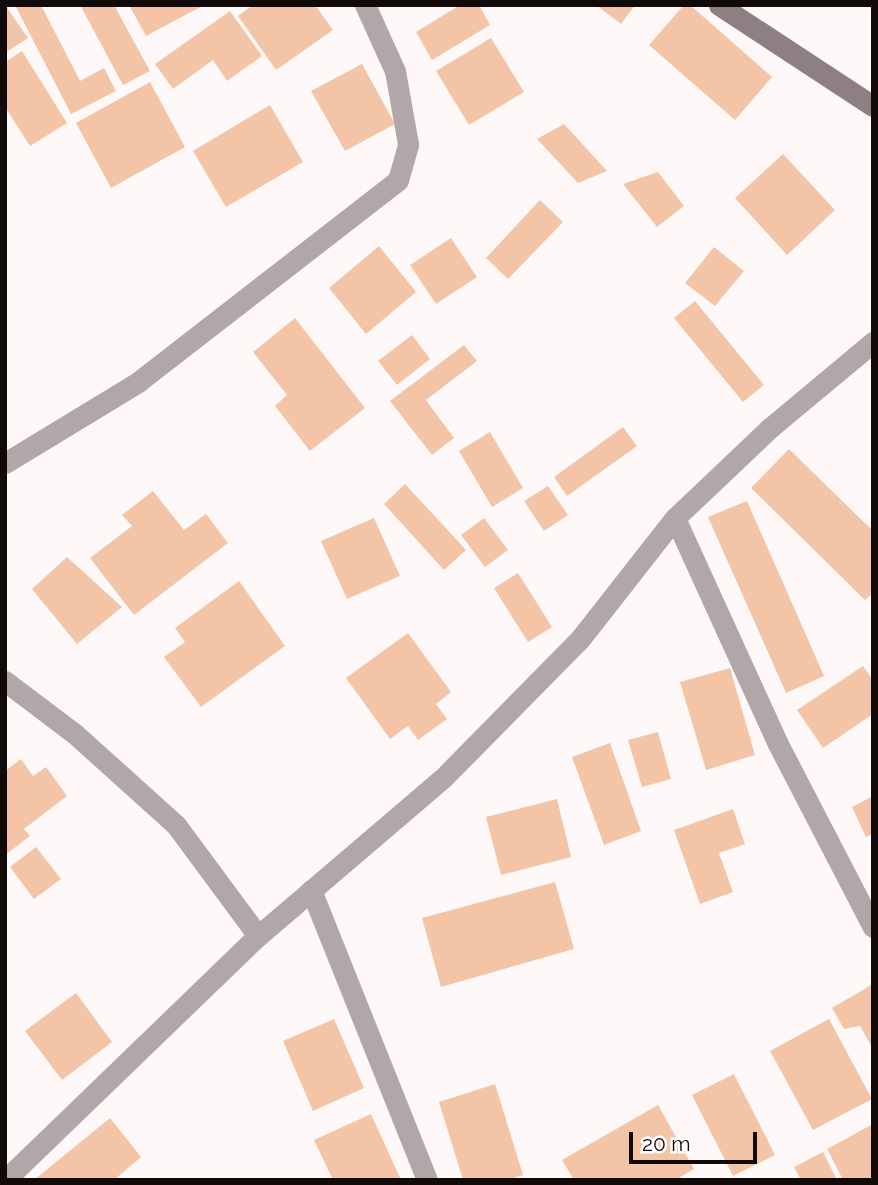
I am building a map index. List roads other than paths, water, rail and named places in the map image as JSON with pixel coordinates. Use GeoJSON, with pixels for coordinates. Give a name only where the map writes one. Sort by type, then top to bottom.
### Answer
{"type":"FeatureCollection","features":[{"type":"Feature","properties":{"kind":"street"},"geometry":{"type":"LineString","coordinates":[[5,463],[138,382],[398,180],[408,144],[395,71],[365,5]]}},
{"type":"Feature","properties":{"kind":"street"},"geometry":{"type":"LineString","coordinates":[[719,5],[873,106]]}},
{"type":"Feature","properties":{"kind":"street"},"geometry":{"type":"LineString","coordinates":[[5,1180],[258,936],[442,779],[580,639],[674,518],[771,427],[873,342]]}},
{"type":"Feature","properties":{"kind":"street"},"geometry":{"type":"LineString","coordinates":[[674,518],[778,744],[873,927]]}},
{"type":"Feature","properties":{"kind":"street"},"geometry":{"type":"LineString","coordinates":[[5,681],[75,734],[176,825],[258,936]]}},
{"type":"Feature","properties":{"kind":"street"},"geometry":{"type":"LineString","coordinates":[[311,890],[427,1180]]}}]}
